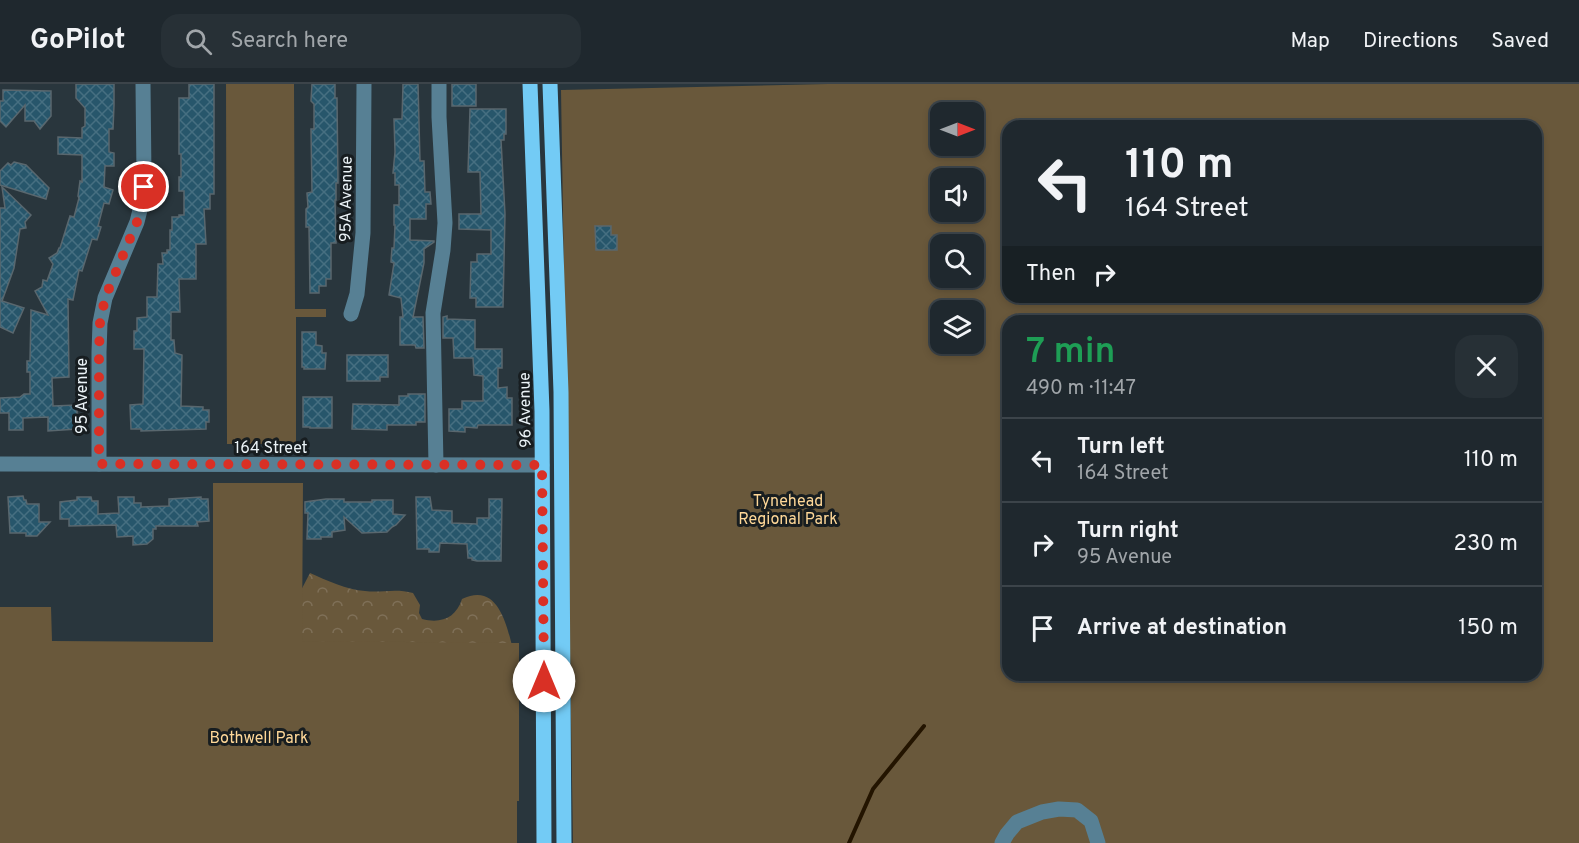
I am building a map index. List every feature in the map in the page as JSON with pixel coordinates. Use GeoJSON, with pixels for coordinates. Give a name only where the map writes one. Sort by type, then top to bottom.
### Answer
{"type":"FeatureCollection","features":[{"type":"Feature","properties":{"kind":"main road","name":"96 Avenue"},"geometry":{"type":"LineString","coordinates":[[530,84],[541,357],[544,843]]}},
{"type":"Feature","properties":{"kind":"main road"},"geometry":{"type":"LineString","coordinates":[[550,84],[561,392],[564,843]]}},
{"type":"Feature","properties":{"kind":"main road"},"geometry":{"type":"LineString","coordinates":[[542,465],[562,494]]}},
{"type":"Feature","properties":{"kind":"street","name":"95 Avenue"},"geometry":{"type":"LineString","coordinates":[[99,464],[100,323],[105,298],[137,222],[141,206],[144,176],[143,84]]}},
{"type":"Feature","properties":{"kind":"street","name":"95A Avenue"},"geometry":{"type":"LineString","coordinates":[[351,314],[357,294],[363,233],[364,84]]}},
{"type":"Feature","properties":{"kind":"street"},"geometry":{"type":"LineString","coordinates":[[436,465],[433,313],[445,223],[440,84]]}},
{"type":"Feature","properties":{"kind":"street","name":"164 Street"},"geometry":{"type":"LineString","coordinates":[[0,464],[542,465]]}},
{"type":"Feature","properties":{"kind":"street"},"geometry":{"type":"LineString","coordinates":[[1002,843],[1006,834],[1017,822],[1042,812],[1059,809],[1077,810],[1091,821],[1098,843]]}},
{"type":"Feature","properties":{"kind":"green space"},"geometry":{"type":"Polygon","coordinates":[[[226,84],[294,84],[295,309],[326,309],[326,317],[296,317],[296,444],[227,444],[226,84]]]}},
{"type":"Feature","properties":{"kind":"green space","name":"Tynehead Regional Park"},"geometry":{"type":"Polygon","coordinates":[[[828,84],[1579,84],[1579,843],[573,843],[561,90],[828,84]]]}},
{"type":"Feature","properties":{"kind":"green space","name":"Bothwell Park"},"geometry":{"type":"Polygon","coordinates":[[[213,483],[303,483],[302,641],[519,643],[517,843],[0,843],[0,607],[51,607],[52,641],[213,642],[213,483]]]}},
{"type":"Feature","properties":{"kind":"green space"},"geometry":{"type":"Polygon","coordinates":[[[310,573],[351,589],[413,593],[420,605],[419,613],[422,619],[435,621],[452,615],[462,599],[475,595],[485,596],[493,601],[499,610],[514,653],[306,843],[297,598],[310,573]]]}},
{"type":"Feature","properties":{"kind":"building"},"geometry":{"type":"Polygon","coordinates":[[[76,84],[114,84],[113,129],[109,129],[109,152],[114,153],[114,166],[105,166],[104,187],[113,190],[109,204],[104,203],[97,240],[92,239],[82,271],[79,270],[73,300],[68,299],[69,377],[52,378],[53,406],[77,405],[77,429],[48,431],[48,417],[23,418],[23,430],[9,430],[9,413],[0,413],[0,398],[30,394],[30,372],[27,372],[27,361],[30,361],[31,310],[48,315],[35,291],[42,287],[43,280],[47,281],[53,264],[49,258],[60,248],[70,216],[74,217],[79,198],[80,181],[82,182],[82,155],[58,154],[58,137],[82,138],[85,108],[76,98],[76,84]]]}},
{"type":"Feature","properties":{"kind":"building"},"geometry":{"type":"Polygon","coordinates":[[[189,84],[214,84],[214,194],[210,194],[210,209],[204,209],[206,244],[196,244],[196,279],[179,279],[180,312],[171,312],[171,340],[174,340],[175,353],[182,355],[181,406],[203,407],[203,410],[209,410],[209,422],[206,422],[206,429],[141,431],[141,429],[131,429],[130,405],[143,404],[144,349],[134,349],[134,331],[137,331],[137,318],[147,317],[147,297],[157,297],[158,264],[163,264],[162,253],[170,250],[172,217],[184,215],[184,191],[179,191],[181,154],[179,154],[179,98],[189,98],[189,84]]]}},
{"type":"Feature","properties":{"kind":"building"},"geometry":{"type":"Polygon","coordinates":[[[312,84],[335,84],[335,98],[337,98],[336,243],[331,243],[331,279],[326,279],[326,286],[319,286],[319,293],[310,293],[309,227],[306,227],[307,193],[312,192],[311,129],[314,129],[314,104],[311,101],[312,84]]]}},
{"type":"Feature","properties":{"kind":"building"},"geometry":{"type":"Polygon","coordinates":[[[403,84],[418,84],[420,161],[424,161],[425,192],[430,192],[431,204],[426,204],[426,219],[410,219],[410,240],[434,241],[424,249],[424,263],[413,317],[423,317],[424,348],[416,348],[415,345],[400,345],[400,317],[403,317],[401,298],[389,295],[394,263],[391,262],[392,248],[394,248],[394,205],[399,205],[399,185],[395,185],[395,173],[393,173],[394,119],[402,119],[403,84]]]}},
{"type":"Feature","properties":{"kind":"building"},"geometry":{"type":"Polygon","coordinates":[[[452,84],[476,84],[476,106],[452,106],[452,84]]]}},
{"type":"Feature","properties":{"kind":"building"},"geometry":{"type":"Polygon","coordinates":[[[3,90],[51,91],[51,116],[40,129],[34,121],[25,121],[25,105],[6,127],[0,121],[0,101],[3,101],[3,90]]]}},
{"type":"Feature","properties":{"kind":"building"},"geometry":{"type":"Polygon","coordinates":[[[470,109],[506,109],[506,134],[504,134],[504,140],[501,140],[505,214],[503,307],[476,307],[476,298],[470,298],[471,262],[477,262],[477,254],[491,254],[491,230],[459,229],[459,214],[481,214],[480,172],[468,172],[470,109]]]}},
{"type":"Feature","properties":{"kind":"building"},"geometry":{"type":"Polygon","coordinates":[[[14,162],[26,165],[49,188],[46,199],[0,185],[0,171],[8,163],[11,165],[14,162]]]}},
{"type":"Feature","properties":{"kind":"building"},"geometry":{"type":"Polygon","coordinates":[[[2,187],[31,215],[25,222],[26,228],[20,229],[14,268],[2,301],[24,308],[13,333],[0,327],[0,208],[5,208],[2,187]]]}},
{"type":"Feature","properties":{"kind":"building"},"geometry":{"type":"Polygon","coordinates":[[[595,226],[611,226],[611,235],[617,235],[617,250],[596,250],[595,226]]]}},
{"type":"Feature","properties":{"kind":"building"},"geometry":{"type":"Polygon","coordinates":[[[447,316],[447,319],[475,320],[475,349],[502,349],[502,368],[498,368],[498,388],[507,387],[507,398],[512,398],[512,425],[478,425],[477,428],[465,427],[465,432],[449,431],[449,409],[462,409],[462,401],[483,401],[483,376],[474,375],[473,358],[454,358],[453,338],[443,338],[443,317],[447,316]]]}},
{"type":"Feature","properties":{"kind":"building"},"geometry":{"type":"Polygon","coordinates":[[[302,332],[316,332],[316,345],[322,346],[322,353],[326,353],[325,369],[304,369],[302,367],[302,332]]]}},
{"type":"Feature","properties":{"kind":"building"},"geometry":{"type":"Polygon","coordinates":[[[347,355],[388,355],[388,377],[380,377],[380,381],[347,381],[347,355]]]}},
{"type":"Feature","properties":{"kind":"building"},"geometry":{"type":"Polygon","coordinates":[[[408,394],[425,394],[425,422],[416,422],[416,425],[387,425],[387,430],[352,429],[353,404],[399,405],[399,396],[408,396],[408,394]]]}},
{"type":"Feature","properties":{"kind":"building"},"geometry":{"type":"Polygon","coordinates":[[[303,397],[332,397],[332,428],[303,427],[303,397]]]}},
{"type":"Feature","properties":{"kind":"building"},"geometry":{"type":"Polygon","coordinates":[[[23,496],[27,504],[39,504],[39,522],[50,522],[37,536],[10,533],[8,497],[23,496]]]}},
{"type":"Feature","properties":{"kind":"building"},"geometry":{"type":"Polygon","coordinates":[[[77,497],[91,497],[92,501],[98,501],[98,514],[119,513],[118,497],[134,497],[134,503],[141,503],[141,507],[169,506],[169,499],[201,497],[201,499],[208,499],[209,521],[197,522],[198,526],[156,526],[156,529],[153,529],[153,539],[147,544],[133,545],[133,536],[117,537],[116,525],[69,526],[69,519],[60,519],[60,502],[77,500],[77,497]]]}},
{"type":"Feature","properties":{"kind":"building"},"geometry":{"type":"Polygon","coordinates":[[[416,497],[430,497],[432,510],[452,511],[452,523],[477,524],[477,518],[489,518],[489,499],[502,499],[501,561],[477,561],[468,558],[467,544],[440,543],[439,552],[417,549],[416,497]]]}},
{"type":"Feature","properties":{"kind":"building"},"geometry":{"type":"Polygon","coordinates":[[[344,499],[344,502],[393,500],[393,514],[405,515],[387,532],[362,533],[344,517],[345,530],[332,532],[332,537],[307,539],[308,513],[305,513],[305,502],[344,499]]]}},
{"type":"Feature","properties":{"kind":"waterway"},"geometry":{"type":"LineString","coordinates":[[849,843],[873,789],[924,726]]}},
{"type":"Feature","properties":{"kind":"route"},"geometry":{"type":"LineString","coordinates":[[144,187],[137,222],[110,284],[100,323],[99,464],[542,465],[544,681]]}}]}
